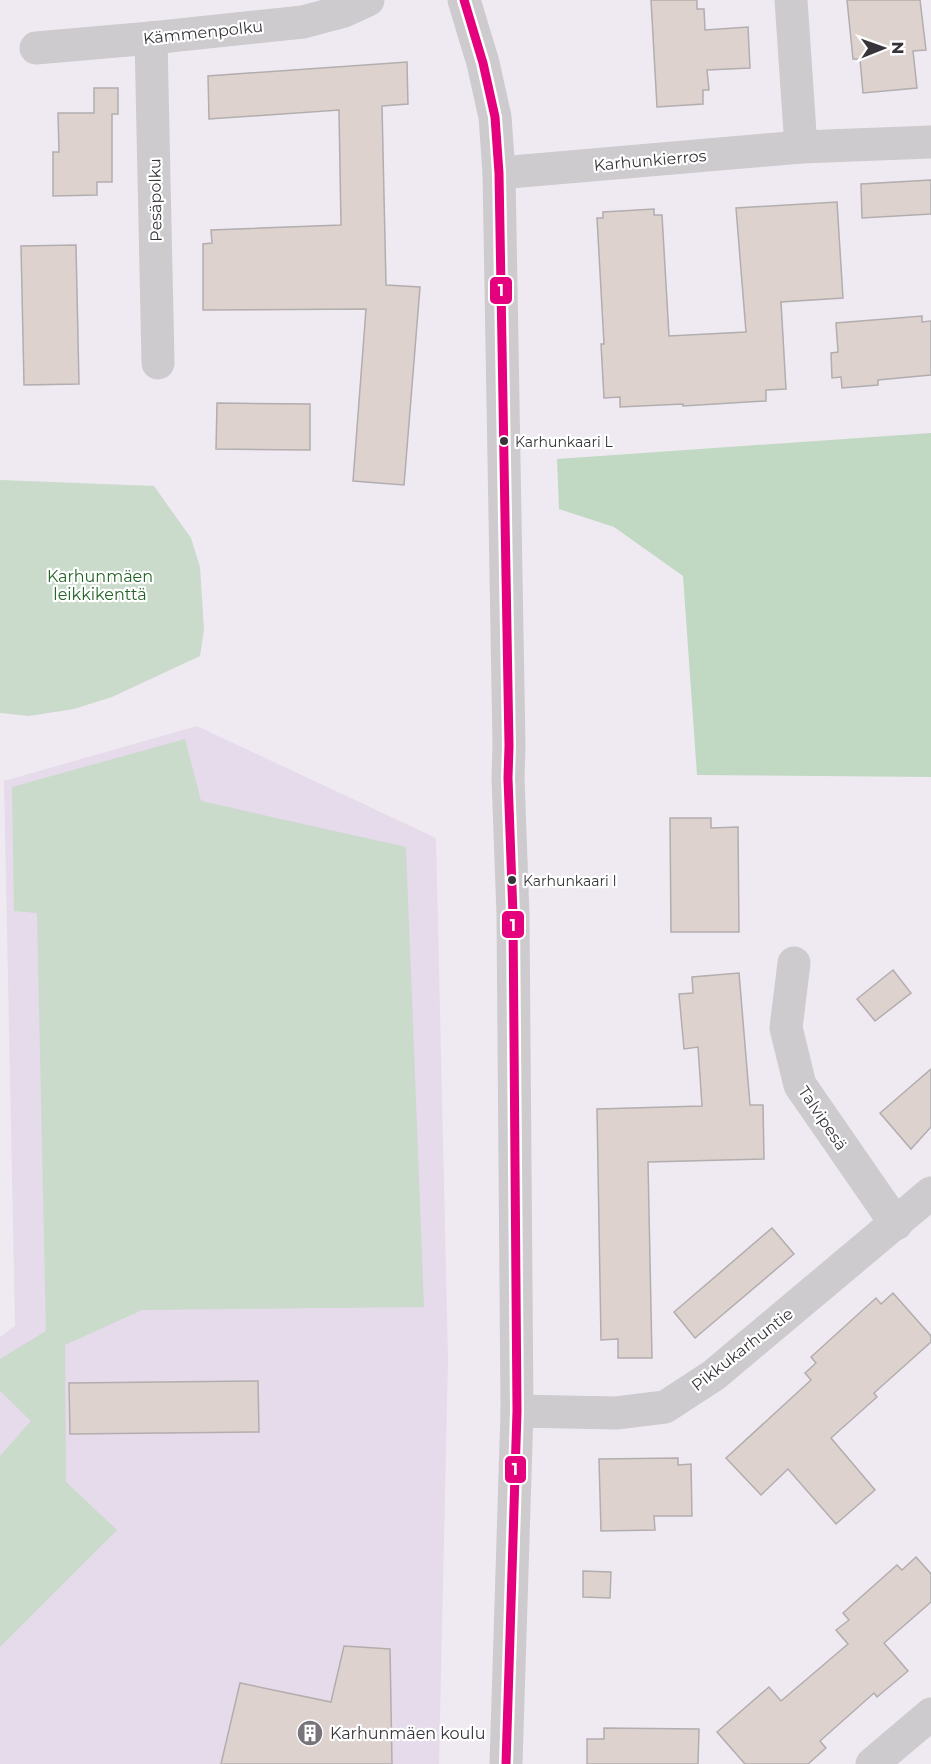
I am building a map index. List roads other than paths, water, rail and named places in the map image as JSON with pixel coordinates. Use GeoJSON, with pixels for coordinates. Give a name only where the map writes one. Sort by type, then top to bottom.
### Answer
{"type":"FeatureCollection","features":[{"type":"Feature","properties":{"kind":"street","name":"Kämmenpolku"},"geometry":{"type":"LineString","coordinates":[[36,48],[303,22],[368,0]]}},
{"type":"Feature","properties":{"kind":"street"},"geometry":{"type":"LineString","coordinates":[[465,0],[495,117],[499,173],[508,778],[513,927],[517,1411],[506,1764]]}},
{"type":"Feature","properties":{"kind":"street"},"geometry":{"type":"LineString","coordinates":[[791,0],[801,147]]}},
{"type":"Feature","properties":{"kind":"street","name":"Pesäpolku"},"geometry":{"type":"LineString","coordinates":[[151,38],[158,363]]}},
{"type":"Feature","properties":{"kind":"street","name":"Karhunkierros"},"geometry":{"type":"LineString","coordinates":[[499,173],[801,147],[931,142]]}},
{"type":"Feature","properties":{"kind":"street","name":"Talvipesä"},"geometry":{"type":"LineString","coordinates":[[794,963],[786,1028],[800,1085],[896,1224]]}},
{"type":"Feature","properties":{"kind":"street","name":"Pikkukarhuntie"},"geometry":{"type":"LineString","coordinates":[[517,1411],[616,1413],[665,1407],[714,1375],[931,1193]]}},
{"type":"Feature","properties":{"kind":"street"},"geometry":{"type":"LineString","coordinates":[[872,1764],[931,1714]]}},
{"type":"Feature","properties":{"kind":"place","name":"Karhunkaari L"},"geometry":{"type":"Point","coordinates":[504,441]}},
{"type":"Feature","properties":{"kind":"place","name":"Karhunkaari I"},"geometry":{"type":"Point","coordinates":[512,880]}},
{"type":"Feature","properties":{"kind":"place","name":"Karhunmäen koulu"},"geometry":{"type":"Point","coordinates":[310,1733]}},
{"type":"Feature","properties":{"kind":"park label","name":"Karhunmäen leikkikenttä"},"geometry":{"type":"Point","coordinates":[100,585]}}]}
